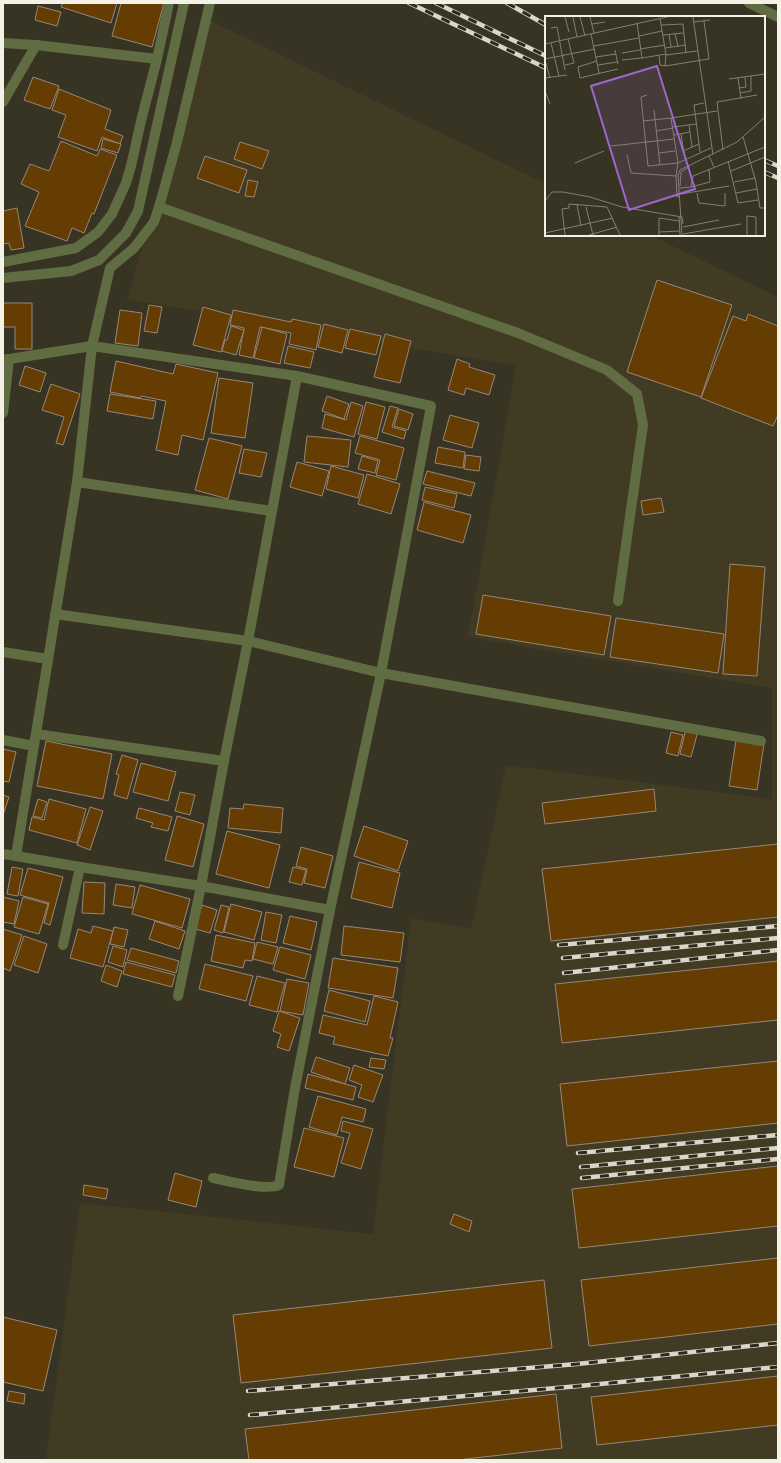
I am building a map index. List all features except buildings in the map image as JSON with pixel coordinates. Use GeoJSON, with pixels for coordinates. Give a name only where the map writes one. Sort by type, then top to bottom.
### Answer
{"type":"FeatureCollection","features":[{"type":"Feature","properties":{"kind":"street"},"geometry":{"type":"LineString","coordinates":[[3,262],[76,248],[98,232],[112,214],[126,183],[157,59],[169,3]]}},
{"type":"Feature","properties":{"kind":"street"},"geometry":{"type":"LineString","coordinates":[[3,278],[71,271],[99,260],[126,233],[138,211],[184,3]]}},
{"type":"Feature","properties":{"kind":"street"},"geometry":{"type":"LineString","coordinates":[[16,856],[78,482],[92,346],[110,268],[134,248],[154,222],[177,142],[210,3]]}},
{"type":"Feature","properties":{"kind":"street"},"geometry":{"type":"LineString","coordinates":[[749,3],[778,17]]}},
{"type":"Feature","properties":{"kind":"street"},"geometry":{"type":"LineString","coordinates":[[3,42],[157,59]]}},
{"type":"Feature","properties":{"kind":"street"},"geometry":{"type":"LineString","coordinates":[[3,102],[36,45]]}},
{"type":"Feature","properties":{"kind":"street"},"geometry":{"type":"LineString","coordinates":[[159,207],[518,334],[607,370],[637,394],[643,425],[618,601]]}},
{"type":"Feature","properties":{"kind":"street"},"geometry":{"type":"LineString","coordinates":[[3,413],[6,359],[92,346],[297,376],[431,406],[381,673],[330,910],[295,1088],[279,1185],[274,1187],[263,1187],[213,1178]]}},
{"type":"Feature","properties":{"kind":"street"},"geometry":{"type":"LineString","coordinates":[[178,996],[201,886],[297,376]]}},
{"type":"Feature","properties":{"kind":"street"},"geometry":{"type":"LineString","coordinates":[[78,482],[272,511]]}},
{"type":"Feature","properties":{"kind":"street"},"geometry":{"type":"LineString","coordinates":[[56,614],[248,641],[381,673],[761,742]]}},
{"type":"Feature","properties":{"kind":"street"},"geometry":{"type":"LineString","coordinates":[[3,652],[48,659]]}},
{"type":"Feature","properties":{"kind":"street"},"geometry":{"type":"LineString","coordinates":[[36,734],[224,761]]}},
{"type":"Feature","properties":{"kind":"street"},"geometry":{"type":"LineString","coordinates":[[3,740],[34,746]]}},
{"type":"Feature","properties":{"kind":"street"},"geometry":{"type":"LineString","coordinates":[[3,854],[201,886],[330,910]]}},
{"type":"Feature","properties":{"kind":"street"},"geometry":{"type":"LineString","coordinates":[[63,945],[80,867]]}},
{"type":"Feature","properties":{"kind":"shaded area"},"geometry":{"type":"Polygon","coordinates":[[[209,20],[545,184],[545,236],[652,236],[778,297],[778,1460],[46,1460],[80,1203],[373,1234],[411,918],[471,929],[506,765],[772,799],[772,688],[468,637],[516,366],[127,299],[209,20]]]}},
{"type":"Feature","properties":{"kind":"railway"},"geometry":{"type":"LineString","coordinates":[[409,3],[545,68]]}},
{"type":"Feature","properties":{"kind":"railway"},"geometry":{"type":"LineString","coordinates":[[436,3],[545,56]]}},
{"type":"Feature","properties":{"kind":"railway"},"geometry":{"type":"LineString","coordinates":[[507,3],[545,24]]}},
{"type":"Feature","properties":{"kind":"railway"},"geometry":{"type":"LineString","coordinates":[[765,160],[778,166]]}},
{"type":"Feature","properties":{"kind":"railway"},"geometry":{"type":"LineString","coordinates":[[765,172],[778,178]]}},
{"type":"Feature","properties":{"kind":"railway"},"geometry":{"type":"LineString","coordinates":[[559,945],[778,926]]}},
{"type":"Feature","properties":{"kind":"railway"},"geometry":{"type":"LineString","coordinates":[[563,958],[778,938]]}},
{"type":"Feature","properties":{"kind":"railway"},"geometry":{"type":"LineString","coordinates":[[564,973],[778,950]]}},
{"type":"Feature","properties":{"kind":"railway"},"geometry":{"type":"LineString","coordinates":[[578,1153],[778,1135]]}},
{"type":"Feature","properties":{"kind":"railway"},"geometry":{"type":"LineString","coordinates":[[581,1167],[778,1148]]}},
{"type":"Feature","properties":{"kind":"railway"},"geometry":{"type":"LineString","coordinates":[[582,1178],[778,1159]]}},
{"type":"Feature","properties":{"kind":"railway"},"geometry":{"type":"LineString","coordinates":[[248,1391],[577,1364],[778,1343]]}},
{"type":"Feature","properties":{"kind":"railway"},"geometry":{"type":"LineString","coordinates":[[250,1415],[778,1367]]}}]}
